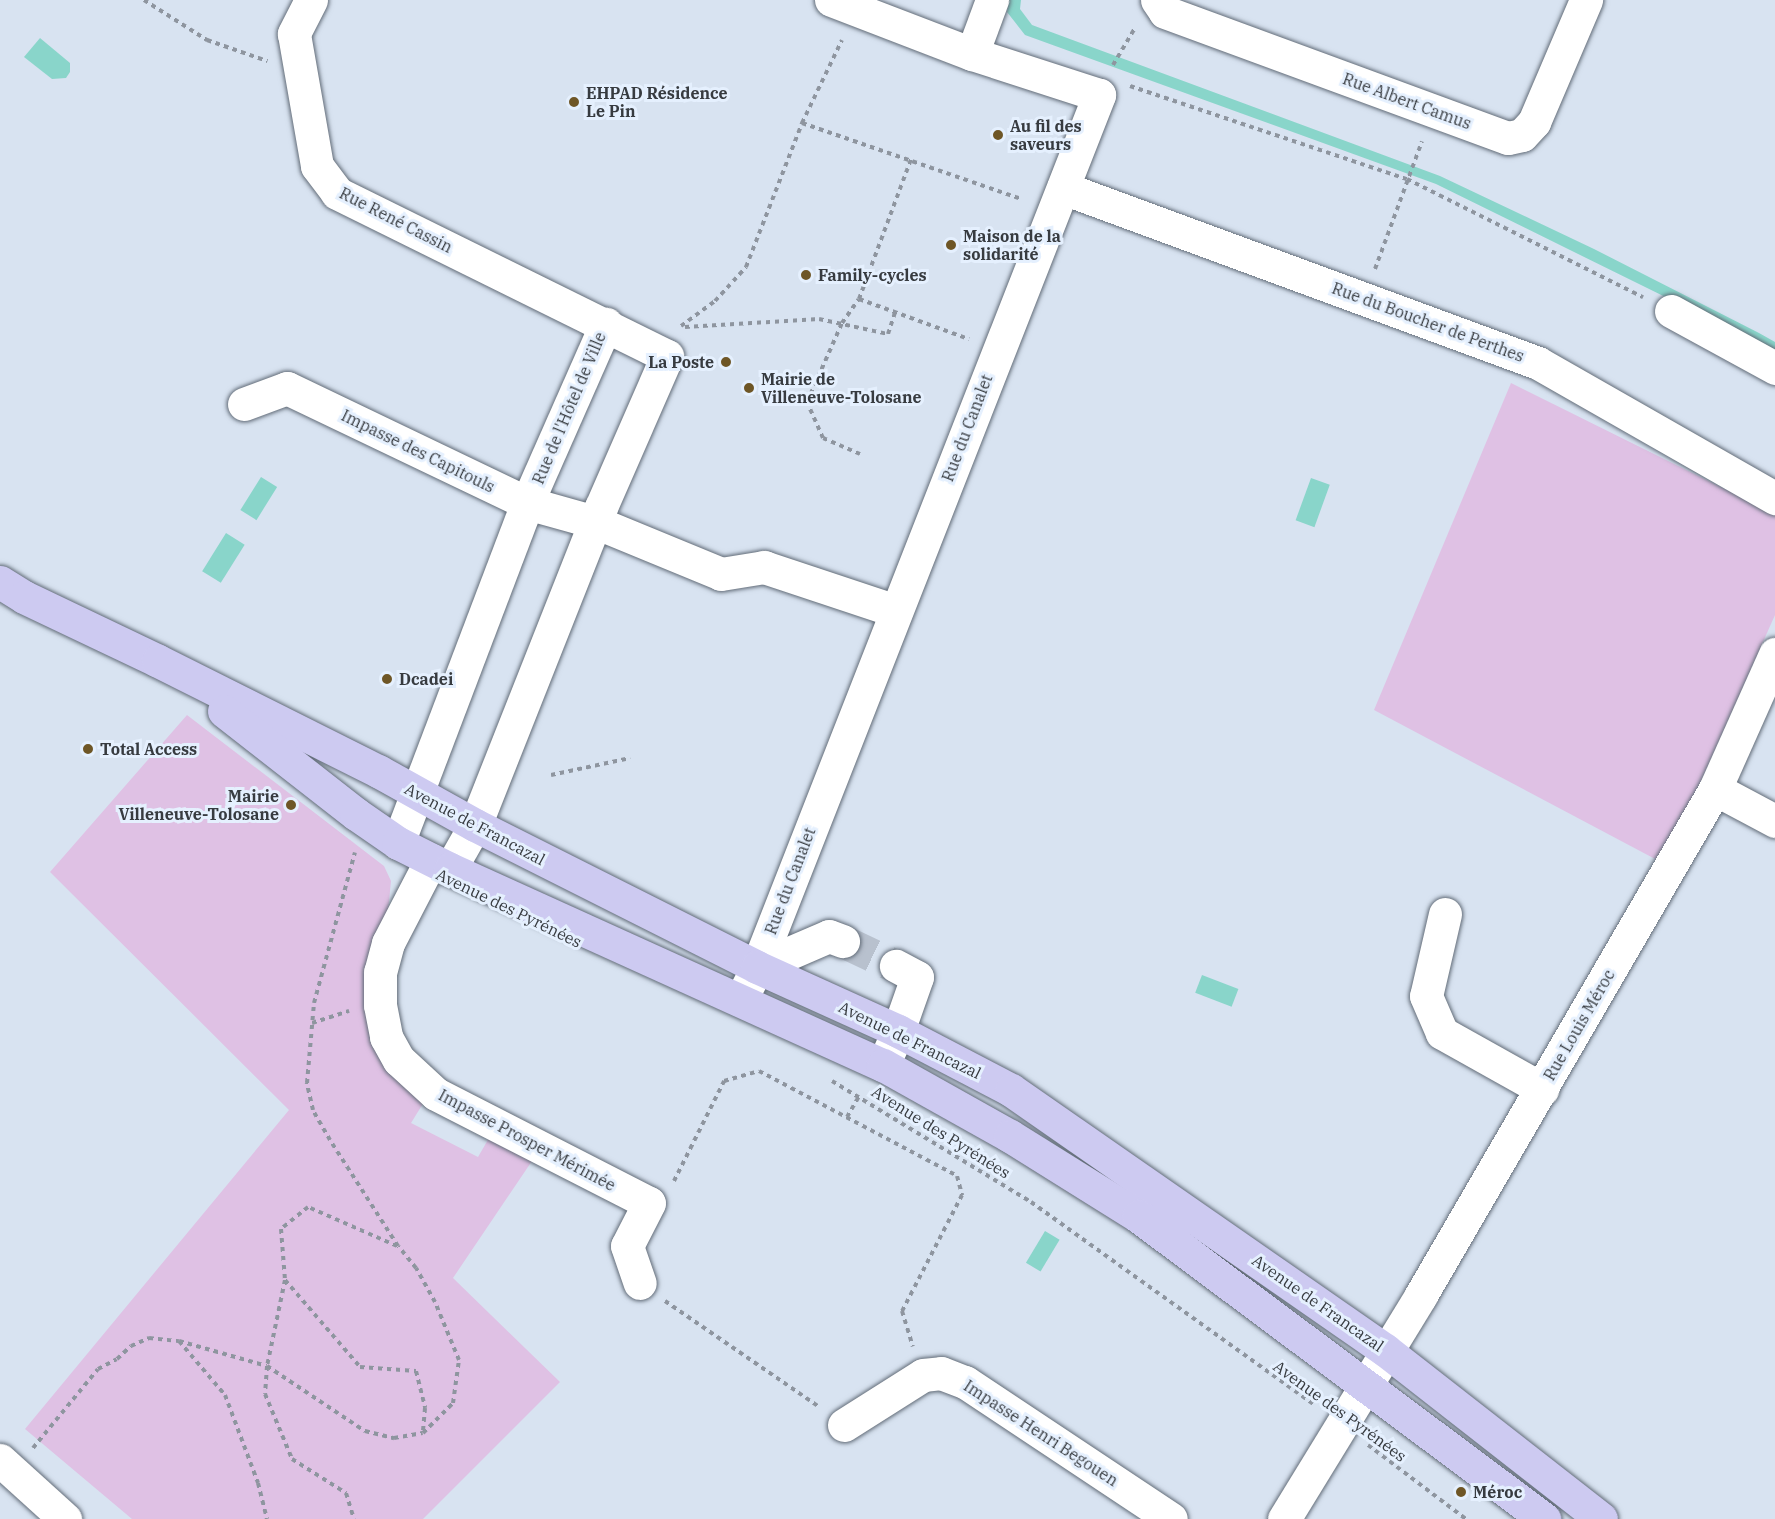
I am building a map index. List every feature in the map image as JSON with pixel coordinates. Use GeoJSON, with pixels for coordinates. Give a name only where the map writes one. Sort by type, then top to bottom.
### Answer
{"type":"FeatureCollection","features":[{"type":"Feature","properties":{"kind":"main road","name":"Avenue de Francazal"},"geometry":{"type":"LineString","coordinates":[[0,582],[24,597],[378,771],[475,825],[757,967],[898,1031],[1011,1090],[1386,1350],[1601,1519]]}},
{"type":"Feature","properties":{"kind":"main road","name":"Avenue de Francazal"},"geometry":{"type":"LineString","coordinates":[[158,661],[356,814],[398,843],[882,1065],[1010,1137],[1138,1216],[1544,1519]]}},
{"type":"Feature","properties":{"kind":"street","name":"Rue René Cassin"},"geometry":{"type":"LineString","coordinates":[[311,0],[294,34],[297,60],[317,166],[337,193],[606,324]]}},
{"type":"Feature","properties":{"kind":"street"},"geometry":{"type":"LineString","coordinates":[[972,54],[992,0]]}},
{"type":"Feature","properties":{"kind":"street","name":"Rue Albert Camus"},"geometry":{"type":"LineString","coordinates":[[1157,0],[1166,12],[1508,138],[1522,135],[1534,122],[1587,0]]}},
{"type":"Feature","properties":{"kind":"street","name":"Rue du Canalet"},"geometry":{"type":"LineString","coordinates":[[741,999],[757,967],[1099,95],[972,54],[844,6]]}},
{"type":"Feature","properties":{"kind":"street","name":"Rue du Boucher de Perthes"},"geometry":{"type":"LineString","coordinates":[[1058,199],[1365,298],[1538,363],[1775,498]]}},
{"type":"Feature","properties":{"kind":"street"},"geometry":{"type":"LineString","coordinates":[[1671,311],[1775,368]]}},
{"type":"Feature","properties":{"kind":"street","name":"Rue de l'Hôtel de Ville"},"geometry":{"type":"LineString","coordinates":[[398,843],[527,503],[606,324],[667,356],[595,522],[475,825],[440,864]]}},
{"type":"Feature","properties":{"kind":"street","name":"Impasse des Capitouls"},"geometry":{"type":"LineString","coordinates":[[244,404],[287,388],[527,503],[595,522],[721,574],[764,567],[896,611]]}},
{"type":"Feature","properties":{"kind":"street","name":"Rue Louis Méroc"},"geometry":{"type":"LineString","coordinates":[[1284,1519],[1367,1387],[1386,1350],[1421,1295],[1542,1089],[1715,789],[1775,654]]}},
{"type":"Feature","properties":{"kind":"street"},"geometry":{"type":"LineString","coordinates":[[1715,789],[1775,821]]}},
{"type":"Feature","properties":{"kind":"street","name":"Impasse Prosper Mérimée"},"geometry":{"type":"LineString","coordinates":[[440,864],[388,943],[380,972],[380,1005],[386,1037],[399,1060],[436,1094],[649,1203]]}},
{"type":"Feature","properties":{"kind":"street"},"geometry":{"type":"LineString","coordinates":[[1445,914],[1426,996],[1442,1033],[1542,1089]]}},
{"type":"Feature","properties":{"kind":"street"},"geometry":{"type":"LineString","coordinates":[[757,967],[830,936],[843,941]]}},
{"type":"Feature","properties":{"kind":"street"},"geometry":{"type":"LineString","coordinates":[[882,1065],[898,1031],[917,976],[896,966]]}},
{"type":"Feature","properties":{"kind":"street"},"geometry":{"type":"LineString","coordinates":[[640,1283],[627,1246],[649,1203]]}},
{"type":"Feature","properties":{"kind":"street","name":"Impasse Henri Begouen"},"geometry":{"type":"LineString","coordinates":[[923,1375],[941,1373],[965,1382],[1172,1519]]}},
{"type":"Feature","properties":{"kind":"street"},"geometry":{"type":"LineString","coordinates":[[844,1425],[923,1375]]}},
{"type":"Feature","properties":{"kind":"street"},"geometry":{"type":"LineString","coordinates":[[7,1466],[65,1519]]}},
{"type":"Feature","properties":{"kind":"path"},"geometry":{"type":"LineString","coordinates":[[144,0],[207,40],[272,62],[297,60]]}},
{"type":"Feature","properties":{"kind":"path"},"geometry":{"type":"LineString","coordinates":[[844,6],[802,123],[746,267],[715,301],[678,327],[819,319],[888,334],[895,312]]}},
{"type":"Feature","properties":{"kind":"path"},"geometry":{"type":"LineString","coordinates":[[1110,70],[1123,46]]}},
{"type":"Feature","properties":{"kind":"path"},"geometry":{"type":"LineString","coordinates":[[1128,86],[1407,179],[1671,311]]}},
{"type":"Feature","properties":{"kind":"path"},"geometry":{"type":"LineString","coordinates":[[802,123],[911,159],[1058,199]]}},
{"type":"Feature","properties":{"kind":"path"},"geometry":{"type":"LineString","coordinates":[[1365,298],[1417,152]]}},
{"type":"Feature","properties":{"kind":"path"},"geometry":{"type":"LineString","coordinates":[[860,454],[824,438],[807,402],[842,323],[860,299],[911,159]]}},
{"type":"Feature","properties":{"kind":"path"},"geometry":{"type":"LineString","coordinates":[[860,299],[998,350]]}},
{"type":"Feature","properties":{"kind":"path"},"geometry":{"type":"LineString","coordinates":[[551,775],[630,758]]}},
{"type":"Feature","properties":{"kind":"path"},"geometry":{"type":"LineString","coordinates":[[7,1466],[98,1368],[117,1359],[131,1346],[149,1338],[179,1341],[267,1366],[365,1431],[394,1438],[423,1433],[453,1403],[459,1360],[435,1302],[416,1268],[398,1246],[330,1140],[314,1110],[307,1083],[314,1003],[358,840]]}},
{"type":"Feature","properties":{"kind":"path"},"geometry":{"type":"LineString","coordinates":[[649,1203],[672,1185],[724,1081],[759,1071],[957,1176],[962,1194],[902,1311],[923,1375]]}},
{"type":"Feature","properties":{"kind":"path","name":"Avenue des Pyrénées"},"geometry":{"type":"LineString","coordinates":[[829,1079],[1031,1202],[1342,1425],[1466,1519]]}},
{"type":"Feature","properties":{"kind":"path"},"geometry":{"type":"LineString","coordinates":[[847,1117],[859,1096]]}},
{"type":"Feature","properties":{"kind":"path"},"geometry":{"type":"LineString","coordinates":[[354,1519],[346,1493],[292,1459],[265,1394],[267,1366],[285,1280],[281,1229],[308,1208],[398,1246]]}},
{"type":"Feature","properties":{"kind":"path"},"geometry":{"type":"LineString","coordinates":[[285,1280],[360,1367],[416,1371],[425,1408],[423,1433]]}},
{"type":"Feature","properties":{"kind":"path"},"geometry":{"type":"LineString","coordinates":[[640,1283],[844,1425]]}},
{"type":"Feature","properties":{"kind":"path"},"geometry":{"type":"LineString","coordinates":[[179,1341],[225,1395],[258,1483],[267,1519]]}},
{"type":"Feature","properties":{"kind":"shaded area"},"geometry":{"type":"Polygon","coordinates":[[[1009,0],[1021,0],[1020,9],[1032,25],[1440,176],[1594,249],[1759,333],[1775,342],[1775,351],[1436,184],[1025,35],[1007,12],[1009,0]]]}},
{"type":"Feature","properties":{"kind":"shaded area"},"geometry":{"type":"Polygon","coordinates":[[[40,38],[70,63],[70,72],[66,78],[52,79],[24,57],[40,38]]]}},
{"type":"Feature","properties":{"kind":"shaded area"},"geometry":{"type":"Polygon","coordinates":[[[1511,383],[1775,514],[1775,615],[1700,783],[1657,860],[1374,710],[1511,383]]]}},
{"type":"Feature","properties":{"kind":"shaded area"},"geometry":{"type":"Polygon","coordinates":[[[261,477],[277,487],[256,520],[240,510],[261,477]]]}},
{"type":"Feature","properties":{"kind":"shaded area"},"geometry":{"type":"Polygon","coordinates":[[[1311,478],[1330,485],[1314,527],[1296,520],[1311,478]]]}},
{"type":"Feature","properties":{"kind":"shaded area"},"geometry":{"type":"Polygon","coordinates":[[[226,533],[245,545],[221,583],[202,571],[226,533]]]}},
{"type":"Feature","properties":{"kind":"shaded area"},"geometry":{"type":"Polygon","coordinates":[[[187,715],[384,866],[391,881],[388,911],[366,963],[424,1102],[411,1123],[478,1157],[489,1138],[532,1161],[453,1278],[560,1382],[423,1519],[132,1519],[25,1429],[289,1110],[50,872],[187,715]]]}},
{"type":"Feature","properties":{"kind":"shaded area"},"geometry":{"type":"Polygon","coordinates":[[[1202,975],[1238,989],[1232,1007],[1195,993],[1202,975]]]}},
{"type":"Feature","properties":{"kind":"shaded area"},"geometry":{"type":"Polygon","coordinates":[[[1045,1231],[1060,1240],[1041,1271],[1026,1263],[1045,1231]]]}},
{"type":"Feature","properties":{"kind":"tunnel"},"geometry":{"type":"LineString","coordinates":[[843,941],[896,966]]}},
{"type":"Feature","properties":{"kind":"place","name":"EHPAD Résidence Le Pin"},"geometry":{"type":"Point","coordinates":[574,102]}},
{"type":"Feature","properties":{"kind":"place","name":"Au fil des saveurs"},"geometry":{"type":"Point","coordinates":[998,135]}},
{"type":"Feature","properties":{"kind":"place","name":"Maison de la solidarité"},"geometry":{"type":"Point","coordinates":[951,245]}},
{"type":"Feature","properties":{"kind":"place","name":"Family-cycles"},"geometry":{"type":"Point","coordinates":[806,275]}},
{"type":"Feature","properties":{"kind":"place","name":"La Poste"},"geometry":{"type":"Point","coordinates":[726,362]}},
{"type":"Feature","properties":{"kind":"place","name":"Mairie de Villeneuve-Tolosane"},"geometry":{"type":"Point","coordinates":[749,388]}},
{"type":"Feature","properties":{"kind":"place","name":"Dcadei"},"geometry":{"type":"Point","coordinates":[387,679]}},
{"type":"Feature","properties":{"kind":"place","name":"Total Access"},"geometry":{"type":"Point","coordinates":[88,749]}},
{"type":"Feature","properties":{"kind":"place","name":"Mairie Villeneuve-Tolosane"},"geometry":{"type":"Point","coordinates":[291,805]}},
{"type":"Feature","properties":{"kind":"place","name":"Méroc"},"geometry":{"type":"Point","coordinates":[1461,1492]}}]}
